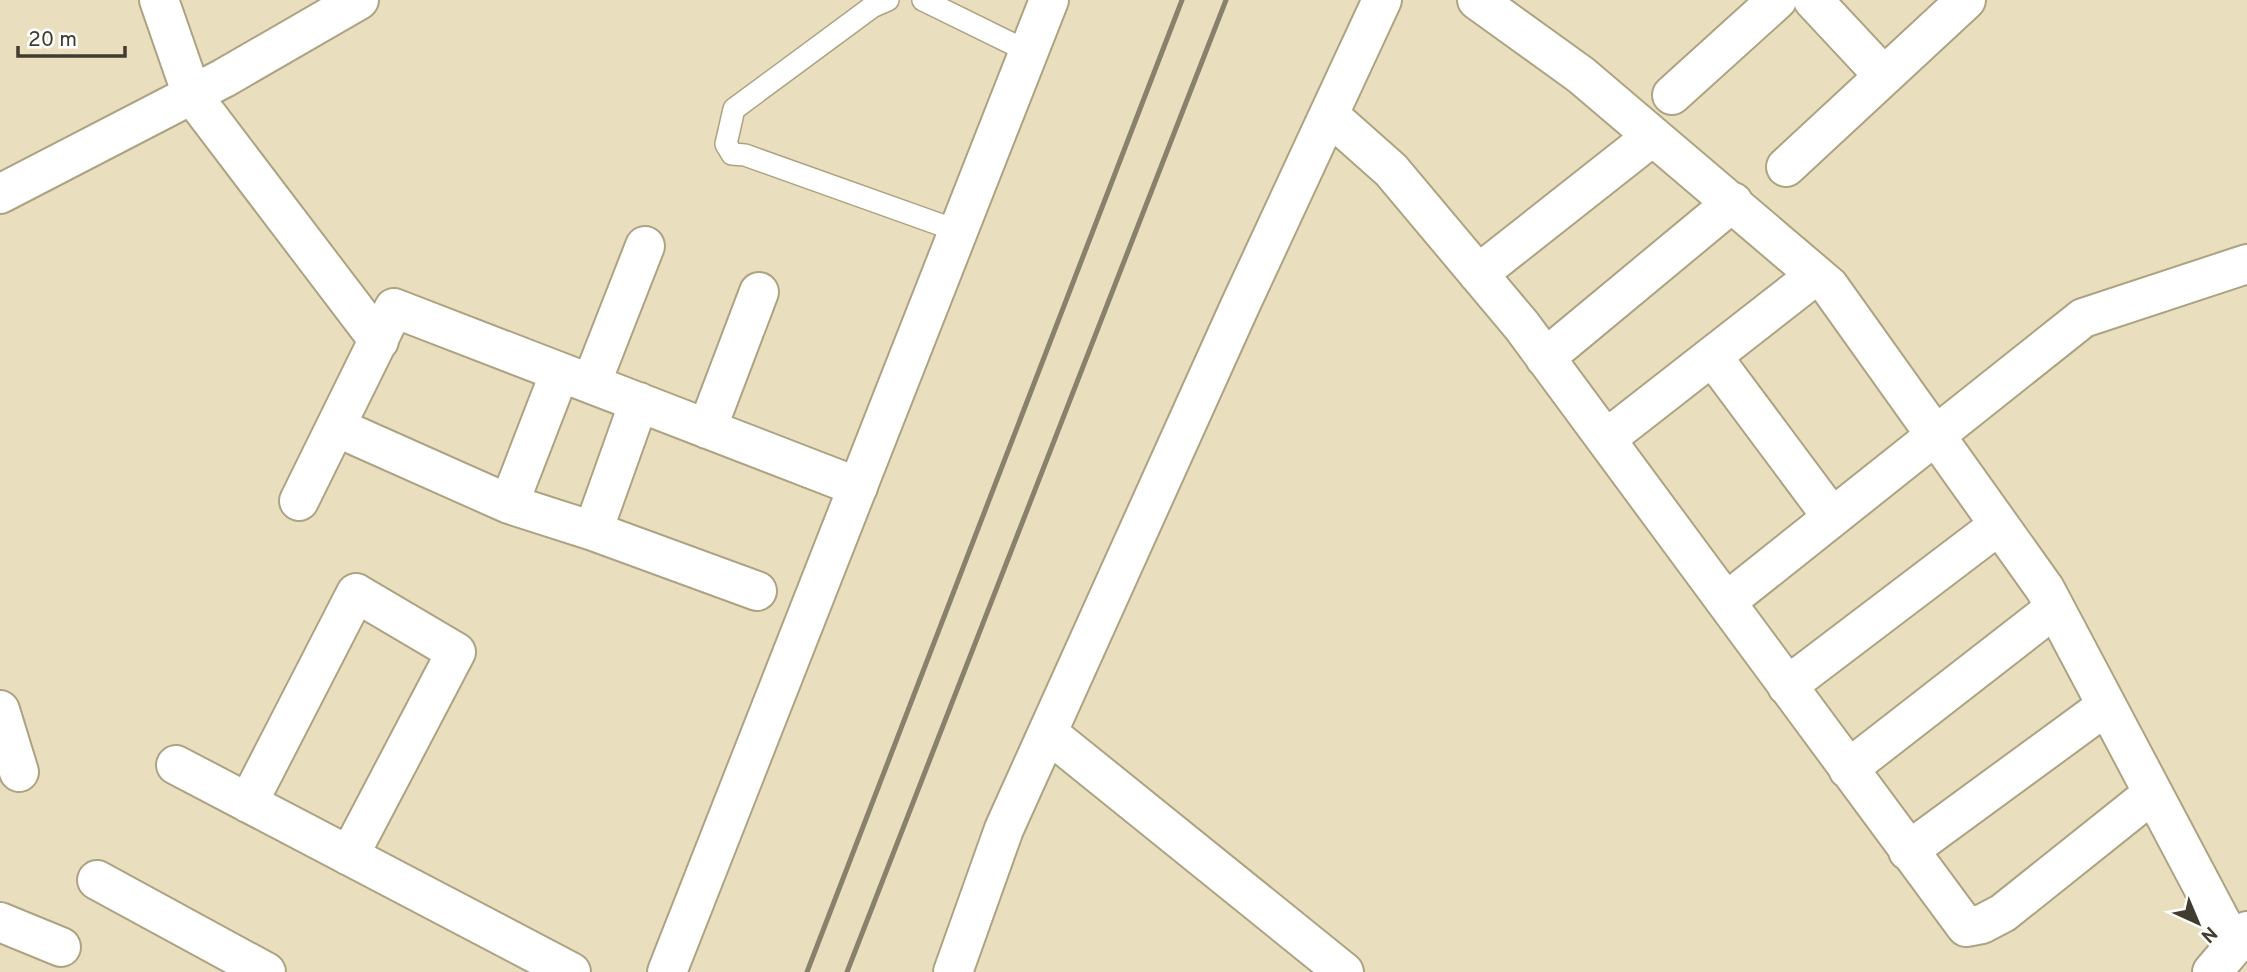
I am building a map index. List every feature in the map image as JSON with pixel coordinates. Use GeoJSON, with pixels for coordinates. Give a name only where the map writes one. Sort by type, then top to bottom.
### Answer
{"type":"FeatureCollection","features":[{"type":"Feature","properties":{"kind":"street"},"geometry":{"type":"LineString","coordinates":[[159,0],[192,95],[379,341]]}},
{"type":"Feature","properties":{"kind":"street"},"geometry":{"type":"LineString","coordinates":[[0,194],[192,95],[359,0]]}},
{"type":"Feature","properties":{"kind":"street"},"geometry":{"type":"LineString","coordinates":[[667,972],[1049,0]]}},
{"type":"Feature","properties":{"kind":"street"},"geometry":{"type":"LineString","coordinates":[[953,972],[1004,830],[1382,0]]}},
{"type":"Feature","properties":{"kind":"street"},"geometry":{"type":"LineString","coordinates":[[1477,0],[1581,75],[1829,286],[2045,589],[2231,949]]}},
{"type":"Feature","properties":{"kind":"street"},"geometry":{"type":"LineString","coordinates":[[1672,95],[1777,0]]}},
{"type":"Feature","properties":{"kind":"street"},"geometry":{"type":"LineString","coordinates":[[1813,0],[1884,75]]}},
{"type":"Feature","properties":{"kind":"street"},"geometry":{"type":"LineString","coordinates":[[1786,167],[1966,0]]}},
{"type":"Feature","properties":{"kind":"street"},"geometry":{"type":"LineString","coordinates":[[1329,115],[1391,170],[1545,358],[1966,927],[1982,924],[2003,913],[2152,794]]}},
{"type":"Feature","properties":{"kind":"street"},"geometry":{"type":"LineString","coordinates":[[1478,274],[1653,136]]}},
{"type":"Feature","properties":{"kind":"street"},"geometry":{"type":"LineString","coordinates":[[1545,358],[1733,202]]}},
{"type":"Feature","properties":{"kind":"street"},"geometry":{"type":"LineString","coordinates":[[509,504],[645,246]]}},
{"type":"Feature","properties":{"kind":"street"},"geometry":{"type":"LineString","coordinates":[[1726,602],[2083,318],[2247,264]]}},
{"type":"Feature","properties":{"kind":"street"},"geometry":{"type":"LineString","coordinates":[[1606,439],[1816,275]]}},
{"type":"Feature","properties":{"kind":"street"},"geometry":{"type":"LineString","coordinates":[[707,429],[759,292]]}},
{"type":"Feature","properties":{"kind":"street"},"geometry":{"type":"LineString","coordinates":[[299,501],[394,308],[858,487]]}},
{"type":"Feature","properties":{"kind":"street"},"geometry":{"type":"LineString","coordinates":[[1712,356],[1832,517]]}},
{"type":"Feature","properties":{"kind":"street"},"geometry":{"type":"LineString","coordinates":[[593,531],[639,402]]}},
{"type":"Feature","properties":{"kind":"street"},"geometry":{"type":"LineString","coordinates":[[336,427],[509,504],[593,531],[757,591]]}},
{"type":"Feature","properties":{"kind":"street"},"geometry":{"type":"LineString","coordinates":[[1787,687],[1999,525]]}},
{"type":"Feature","properties":{"kind":"street"},"geometry":{"type":"LineString","coordinates":[[248,803],[356,593],[456,652],[349,856]]}},
{"type":"Feature","properties":{"kind":"street"},"geometry":{"type":"LineString","coordinates":[[1848,769],[2054,608]]}},
{"type":"Feature","properties":{"kind":"street"},"geometry":{"type":"LineString","coordinates":[[1908,851],[2106,706]]}},
{"type":"Feature","properties":{"kind":"street"},"geometry":{"type":"LineString","coordinates":[[0,710],[19,772]]}},
{"type":"Feature","properties":{"kind":"street"},"geometry":{"type":"LineString","coordinates":[[1048,733],[1344,972]]}},
{"type":"Feature","properties":{"kind":"street"},"geometry":{"type":"LineString","coordinates":[[176,765],[571,972]]}},
{"type":"Feature","properties":{"kind":"street"},"geometry":{"type":"LineString","coordinates":[[97,880],[266,972]]}},
{"type":"Feature","properties":{"kind":"street"},"geometry":{"type":"LineString","coordinates":[[0,922],[61,947]]}},
{"type":"Feature","properties":{"kind":"lane"},"geometry":{"type":"LineString","coordinates":[[888,0],[872,7],[734,109],[726,144],[732,154],[745,155],[958,231]]}},
{"type":"Feature","properties":{"kind":"lane"},"geometry":{"type":"LineString","coordinates":[[923,0],[1029,52]]}},
{"type":"Feature","properties":{"kind":"railway"},"geometry":{"type":"LineString","coordinates":[[807,972],[1182,0]]}},
{"type":"Feature","properties":{"kind":"railway"},"geometry":{"type":"LineString","coordinates":[[847,972],[1226,0]]}}]}
